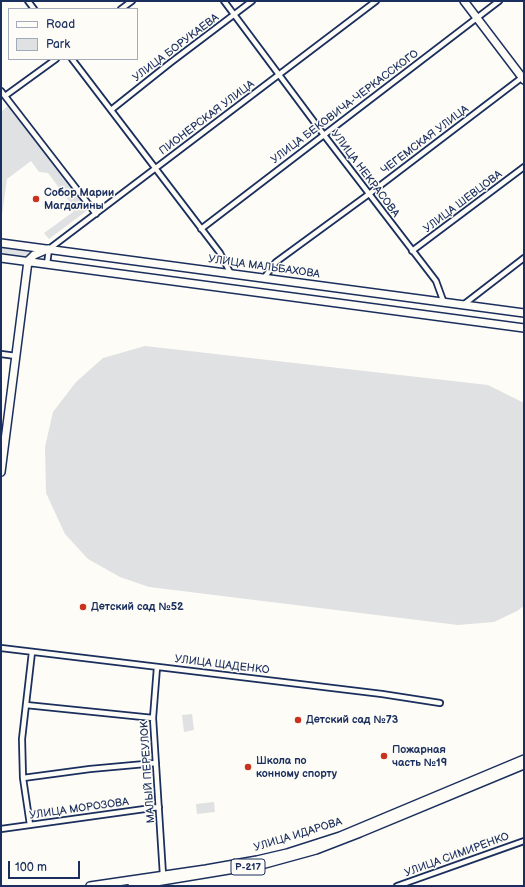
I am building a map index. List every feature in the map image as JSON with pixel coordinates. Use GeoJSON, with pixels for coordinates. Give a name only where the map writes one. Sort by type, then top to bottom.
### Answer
{"type":"FeatureCollection","features":[{"type":"Feature","properties":{"kind":"main road"},"geometry":{"type":"LineString","coordinates":[[464,1],[523,78]]}},
{"type":"Feature","properties":{"kind":"main road","name":"УЛИЦА МАЛЬБАХОВА"},"geometry":{"type":"LineString","coordinates":[[1,243],[524,313]]}},
{"type":"Feature","properties":{"kind":"main road"},"geometry":{"type":"LineString","coordinates":[[31,247],[34,255]]}},
{"type":"Feature","properties":{"kind":"main road"},"geometry":{"type":"LineString","coordinates":[[1,472],[28,262],[34,255],[49,249]]}},
{"type":"Feature","properties":{"kind":"main road"},"geometry":{"type":"LineString","coordinates":[[1,258],[524,328]]}},
{"type":"Feature","properties":{"kind":"main road","name":"УЛИЦА ИДАРОВА"},"geometry":{"type":"LineString","coordinates":[[90,886],[257,860],[287,853],[327,840],[524,759]]}},
{"type":"Feature","properties":{"kind":"main road","name":"УЛИЦА ИДАРОВА"},"geometry":{"type":"LineString","coordinates":[[132,886],[265,864],[316,850],[524,765]]}},
{"type":"Feature","properties":{"kind":"street"},"geometry":{"type":"LineString","coordinates":[[122,8],[132,1]]}},
{"type":"Feature","properties":{"kind":"street","name":"УЛИЦА НЕКРАСОВА"},"geometry":{"type":"LineString","coordinates":[[224,1],[436,281],[444,303]]}},
{"type":"Feature","properties":{"kind":"street","name":"УЛИЦА БОРУКАЕВА"},"geometry":{"type":"LineString","coordinates":[[111,110],[252,1]]}},
{"type":"Feature","properties":{"kind":"street","name":"ПИОНЕРСКАЯ УЛИЦА"},"geometry":{"type":"LineString","coordinates":[[49,249],[376,1]]}},
{"type":"Feature","properties":{"kind":"street","name":"УЛИЦА БЕКОВИЧА-ЧЕРКАССКОГО"},"geometry":{"type":"LineString","coordinates":[[201,229],[499,1]]}},
{"type":"Feature","properties":{"kind":"street"},"geometry":{"type":"LineString","coordinates":[[5,96],[55,60]]}},
{"type":"Feature","properties":{"kind":"street"},"geometry":{"type":"LineString","coordinates":[[73,60],[220,253],[231,274]]}},
{"type":"Feature","properties":{"kind":"street","name":"ЧЕГЕМСКАЯ УЛИЦА"},"geometry":{"type":"LineString","coordinates":[[264,278],[276,262],[523,78]]}},
{"type":"Feature","properties":{"kind":"street"},"geometry":{"type":"LineString","coordinates":[[1,91],[96,214]]}},
{"type":"Feature","properties":{"kind":"street","name":"УЛИЦА ШЕВЦОВА"},"geometry":{"type":"LineString","coordinates":[[412,251],[524,167]]}},
{"type":"Feature","properties":{"kind":"street"},"geometry":{"type":"LineString","coordinates":[[47,264],[49,249]]}},
{"type":"Feature","properties":{"kind":"street"},"geometry":{"type":"LineString","coordinates":[[463,305],[524,258]]}},
{"type":"Feature","properties":{"kind":"street"},"geometry":{"type":"LineString","coordinates":[[1,354],[16,356]]}},
{"type":"Feature","properties":{"kind":"street","name":"УЛИЦА ЩАДЕНКО"},"geometry":{"type":"LineString","coordinates":[[1,648],[382,694],[440,703]]}},
{"type":"Feature","properties":{"kind":"street"},"geometry":{"type":"LineString","coordinates":[[30,825],[23,778],[22,739],[32,652]]}},
{"type":"Feature","properties":{"kind":"street","name":"МАЛЫЙ ПЕРЕУЛОК"},"geometry":{"type":"LineString","coordinates":[[157,667],[153,718],[163,875]]}},
{"type":"Feature","properties":{"kind":"street"},"geometry":{"type":"LineString","coordinates":[[26,705],[153,718]]}},
{"type":"Feature","properties":{"kind":"street"},"geometry":{"type":"LineString","coordinates":[[23,778],[90,769],[156,763]]}},
{"type":"Feature","properties":{"kind":"street","name":"УЛИЦА МОРОЗОВА"},"geometry":{"type":"LineString","coordinates":[[1,829],[159,806]]}},
{"type":"Feature","properties":{"kind":"street","name":"УЛИЦА СИМИРЕНКО"},"geometry":{"type":"LineString","coordinates":[[397,886],[524,840]]}},
{"type":"Feature","properties":{"kind":"green space"},"geometry":{"type":"Polygon","coordinates":[[[8,106],[89,209],[49,239],[44,233],[73,212],[72,205],[48,173],[39,172],[31,161],[7,179],[1,222],[1,112],[8,106]]]}},
{"type":"Feature","properties":{"kind":"green space"},"geometry":{"type":"Polygon","coordinates":[[[1,246],[26,250],[29,251],[30,254],[27,257],[24,257],[1,254],[1,246]]]}},
{"type":"Feature","properties":{"kind":"green space"},"geometry":{"type":"Polygon","coordinates":[[[145,346],[488,385],[524,403],[524,606],[494,622],[458,625],[149,587],[120,577],[88,559],[65,534],[46,493],[45,447],[53,412],[76,382],[103,358],[145,346]]]}},
{"type":"Feature","properties":{"kind":"green space"},"geometry":{"type":"Polygon","coordinates":[[[192,714],[194,730],[184,732],[182,715],[192,714]]]}},
{"type":"Feature","properties":{"kind":"green space"},"geometry":{"type":"Polygon","coordinates":[[[214,802],[215,812],[197,814],[196,804],[214,802]]]}},
{"type":"Feature","properties":{"kind":"place","name":"Собор Марии Магдалины"},"geometry":{"type":"Point","coordinates":[36,199]}},
{"type":"Feature","properties":{"kind":"place","name":"Детский сад №52"},"geometry":{"type":"Point","coordinates":[83,607]}},
{"type":"Feature","properties":{"kind":"place","name":"Детский сад №73"},"geometry":{"type":"Point","coordinates":[298,720]}},
{"type":"Feature","properties":{"kind":"place","name":"Пожарная часть №19"},"geometry":{"type":"Point","coordinates":[384,756]}},
{"type":"Feature","properties":{"kind":"place","name":"Школа по конному спорту"},"geometry":{"type":"Point","coordinates":[248,767]}}]}
